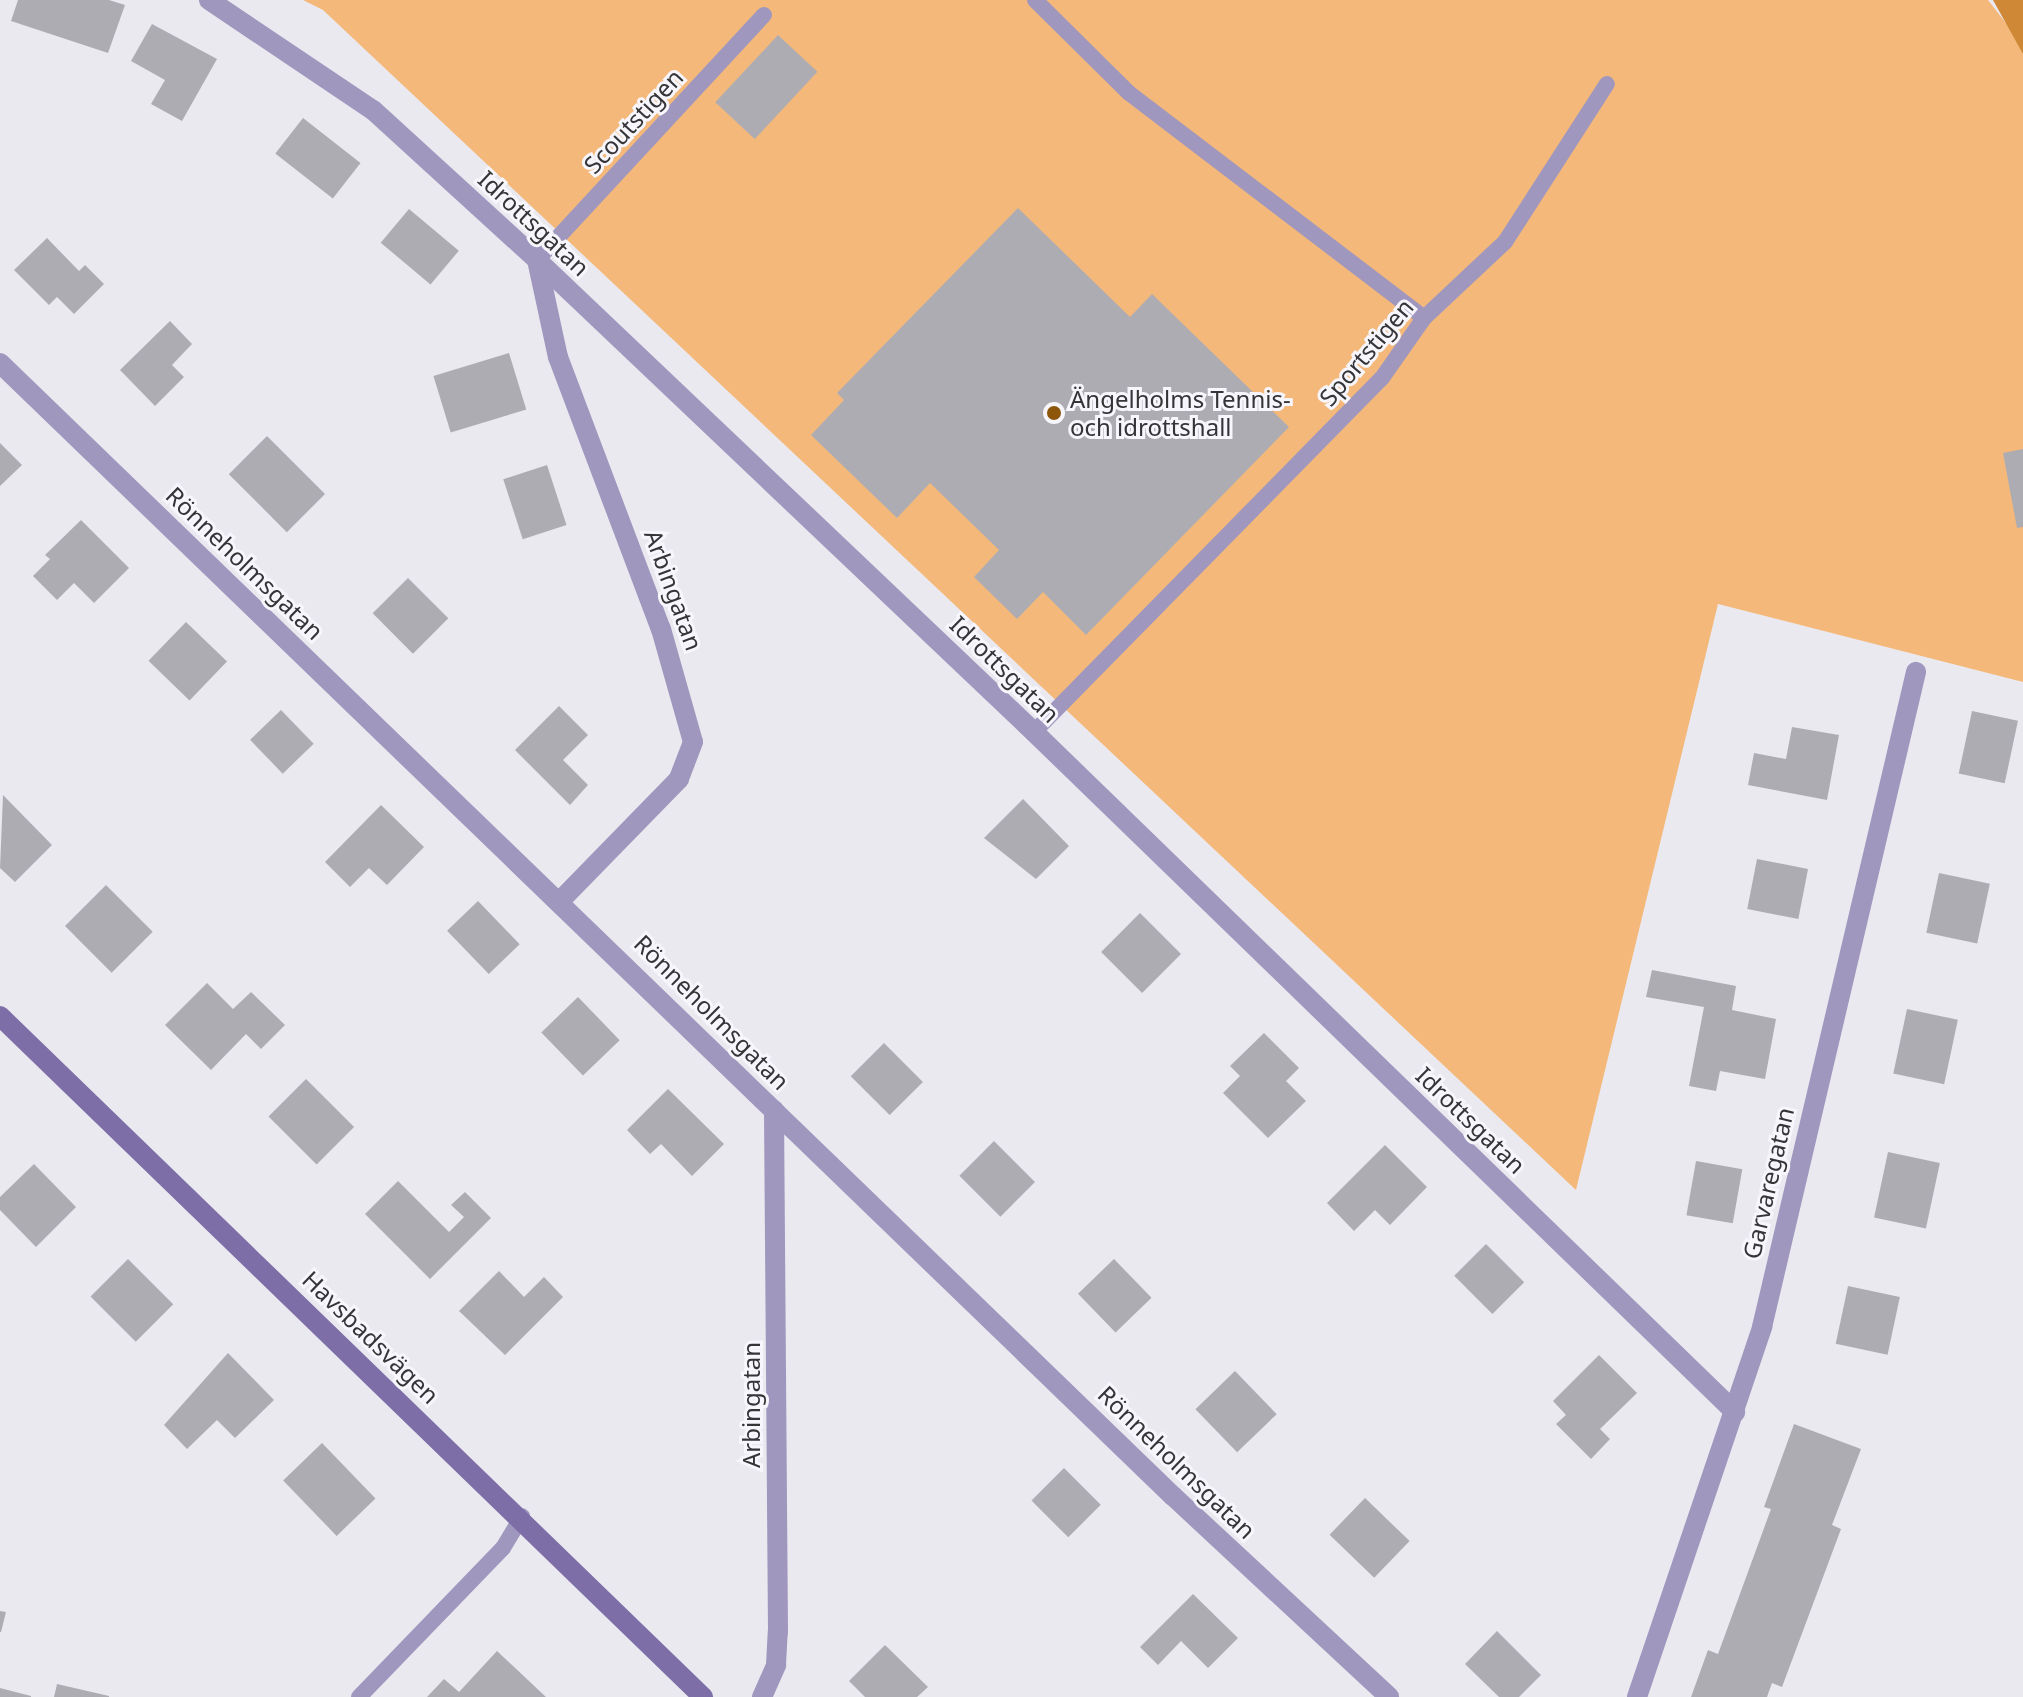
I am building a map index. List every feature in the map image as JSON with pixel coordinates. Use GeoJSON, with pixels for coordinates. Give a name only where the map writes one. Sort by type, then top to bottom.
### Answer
{"type":"FeatureCollection","features":[{"type":"Feature","properties":{"kind":"street","name":"Idrottsgatan"},"geometry":{"type":"LineString","coordinates":[[209,0],[373,110],[537,260],[1034,732],[1735,1412]]}},
{"type":"Feature","properties":{"kind":"street","name":"Arbingatan"},"geometry":{"type":"LineString","coordinates":[[537,260],[558,357],[685,697],[693,742],[679,779],[561,900]]}},
{"type":"Feature","properties":{"kind":"street","name":"Rönneholmsgatan"},"geometry":{"type":"LineString","coordinates":[[0,363],[561,900],[774,1110],[1389,1697]]}},
{"type":"Feature","properties":{"kind":"street","name":"Garvaregatan"},"geometry":{"type":"LineString","coordinates":[[1637,1697],[1762,1327],[1916,672]]}},
{"type":"Feature","properties":{"kind":"street","name":"Havsbadsvägen"},"geometry":{"type":"LineString","coordinates":[[0,1016],[522,1516],[703,1697]]}},
{"type":"Feature","properties":{"kind":"street","name":"Arbingatan"},"geometry":{"type":"LineString","coordinates":[[762,1697],[776,1665],[778,1632],[774,1110]]}},
{"type":"Feature","properties":{"kind":"lane"},"geometry":{"type":"LineString","coordinates":[[1035,0],[1129,93],[1424,318]]}},
{"type":"Feature","properties":{"kind":"lane","name":"Scoutstigen"},"geometry":{"type":"LineString","coordinates":[[537,260],[764,15]]}},
{"type":"Feature","properties":{"kind":"lane","name":"Sportstigen"},"geometry":{"type":"LineString","coordinates":[[1034,732],[1382,378],[1424,318],[1505,242],[1607,84]]}},
{"type":"Feature","properties":{"kind":"lane"},"geometry":{"type":"LineString","coordinates":[[359,1697],[503,1548],[522,1516]]}},
{"type":"Feature","properties":{"kind":"shaded area"},"geometry":{"type":"Polygon","coordinates":[[[303,0],[1988,0],[2023,45],[2023,682],[1718,604],[1576,1190],[323,10],[303,0]]]}},
{"type":"Feature","properties":{"kind":"shaded area"},"geometry":{"type":"Polygon","coordinates":[[[1993,0],[2023,0],[2023,54],[1993,0]]]}},
{"type":"Feature","properties":{"kind":"building"},"geometry":{"type":"Polygon","coordinates":[[[18,0],[109,0],[125,5],[108,53],[11,21],[18,0]]]}},
{"type":"Feature","properties":{"kind":"building"},"geometry":{"type":"Polygon","coordinates":[[[152,24],[217,59],[182,121],[151,104],[165,80],[131,61],[152,24]]]}},
{"type":"Feature","properties":{"kind":"building"},"geometry":{"type":"Polygon","coordinates":[[[778,35],[817,72],[755,139],[715,102],[778,35]]]}},
{"type":"Feature","properties":{"kind":"building"},"geometry":{"type":"Polygon","coordinates":[[[303,118],[361,163],[333,198],[275,153],[303,118]]]}},
{"type":"Feature","properties":{"kind":"building","name":"Ängelholms Tennis- och idrottshall"},"geometry":{"type":"Polygon","coordinates":[[[1018,208],[1130,317],[1152,294],[1289,427],[1086,635],[1043,592],[1017,619],[974,577],[999,550],[930,483],[897,518],[811,435],[844,400],[837,393],[1018,208]]]}},
{"type":"Feature","properties":{"kind":"building"},"geometry":{"type":"Polygon","coordinates":[[[409,209],[459,251],[431,284],[381,243],[409,209]]]}},
{"type":"Feature","properties":{"kind":"building"},"geometry":{"type":"Polygon","coordinates":[[[47,238],[79,271],[85,265],[104,284],[74,314],[57,297],[49,305],[14,270],[47,238]]]}},
{"type":"Feature","properties":{"kind":"building"},"geometry":{"type":"Polygon","coordinates":[[[170,321],[192,344],[172,365],[184,377],[155,406],[120,370],[170,321]]]}},
{"type":"Feature","properties":{"kind":"building"},"geometry":{"type":"Polygon","coordinates":[[[509,353],[526,409],[451,433],[433,376],[509,353]]]}},
{"type":"Feature","properties":{"kind":"building"},"geometry":{"type":"Polygon","coordinates":[[[267,436],[325,494],[287,532],[229,474],[267,436]]]}},
{"type":"Feature","properties":{"kind":"building"},"geometry":{"type":"Polygon","coordinates":[[[0,443],[22,465],[0,486],[0,443]]]}},
{"type":"Feature","properties":{"kind":"building"},"geometry":{"type":"Polygon","coordinates":[[[2023,449],[2023,527],[2017,528],[2003,453],[2023,449]]]}},
{"type":"Feature","properties":{"kind":"building"},"geometry":{"type":"Polygon","coordinates":[[[547,465],[566,525],[523,539],[503,479],[547,465]]]}},
{"type":"Feature","properties":{"kind":"building"},"geometry":{"type":"Polygon","coordinates":[[[81,520],[129,568],[94,603],[74,583],[57,600],[33,576],[50,559],[45,555],[81,520]]]}},
{"type":"Feature","properties":{"kind":"building"},"geometry":{"type":"Polygon","coordinates":[[[408,578],[448,618],[413,654],[373,613],[408,578]]]}},
{"type":"Feature","properties":{"kind":"building"},"geometry":{"type":"Polygon","coordinates":[[[186,622],[227,662],[189,700],[148,661],[186,622]]]}},
{"type":"Feature","properties":{"kind":"building"},"geometry":{"type":"Polygon","coordinates":[[[559,706],[588,735],[563,760],[588,785],[570,805],[515,750],[559,706]]]}},
{"type":"Feature","properties":{"kind":"building"},"geometry":{"type":"Polygon","coordinates":[[[281,710],[314,744],[283,774],[250,740],[281,710]]]}},
{"type":"Feature","properties":{"kind":"building"},"geometry":{"type":"Polygon","coordinates":[[[1972,711],[2018,721],[2005,783],[1959,774],[1972,711]]]}},
{"type":"Feature","properties":{"kind":"building"},"geometry":{"type":"Polygon","coordinates":[[[1792,727],[1839,735],[1827,800],[1748,785],[1754,753],[1786,759],[1792,727]]]}},
{"type":"Feature","properties":{"kind":"building"},"geometry":{"type":"Polygon","coordinates":[[[3,795],[52,845],[15,882],[0,868],[3,795]]]}},
{"type":"Feature","properties":{"kind":"building"},"geometry":{"type":"Polygon","coordinates":[[[1023,799],[1069,846],[1036,879],[984,838],[1023,799]]]}},
{"type":"Feature","properties":{"kind":"building"},"geometry":{"type":"Polygon","coordinates":[[[381,805],[424,847],[387,885],[369,868],[350,887],[325,862],[381,805]]]}},
{"type":"Feature","properties":{"kind":"building"},"geometry":{"type":"Polygon","coordinates":[[[1757,859],[1808,869],[1798,919],[1747,909],[1757,859]]]}},
{"type":"Feature","properties":{"kind":"building"},"geometry":{"type":"Polygon","coordinates":[[[1939,873],[1990,884],[1977,943],[1926,933],[1939,873]]]}},
{"type":"Feature","properties":{"kind":"building"},"geometry":{"type":"Polygon","coordinates":[[[106,885],[153,932],[112,973],[65,926],[106,885]]]}},
{"type":"Feature","properties":{"kind":"building"},"geometry":{"type":"Polygon","coordinates":[[[478,901],[520,944],[489,974],[447,931],[478,901]]]}},
{"type":"Feature","properties":{"kind":"building"},"geometry":{"type":"Polygon","coordinates":[[[1140,913],[1181,954],[1142,993],[1101,952],[1140,913]]]}},
{"type":"Feature","properties":{"kind":"building"},"geometry":{"type":"Polygon","coordinates":[[[1652,970],[1736,986],[1732,1010],[1776,1019],[1765,1079],[1720,1071],[1716,1091],[1689,1086],[1704,1007],[1646,997],[1652,970]]]}},
{"type":"Feature","properties":{"kind":"building"},"geometry":{"type":"Polygon","coordinates":[[[207,983],[233,1009],[251,992],[285,1025],[261,1049],[246,1034],[211,1070],[165,1025],[207,983]]]}},
{"type":"Feature","properties":{"kind":"building"},"geometry":{"type":"Polygon","coordinates":[[[578,997],[620,1040],[583,1076],[541,1032],[578,997]]]}},
{"type":"Feature","properties":{"kind":"building"},"geometry":{"type":"Polygon","coordinates":[[[1907,1009],[1958,1020],[1944,1084],[1893,1074],[1907,1009]]]}},
{"type":"Feature","properties":{"kind":"building"},"geometry":{"type":"Polygon","coordinates":[[[1264,1033],[1299,1068],[1286,1081],[1306,1101],[1268,1138],[1223,1093],[1240,1076],[1230,1066],[1264,1033]]]}},
{"type":"Feature","properties":{"kind":"building"},"geometry":{"type":"Polygon","coordinates":[[[884,1043],[923,1082],[890,1115],[851,1076],[884,1043]]]}},
{"type":"Feature","properties":{"kind":"building"},"geometry":{"type":"Polygon","coordinates":[[[306,1079],[354,1127],[317,1165],[269,1116],[306,1079]]]}},
{"type":"Feature","properties":{"kind":"building"},"geometry":{"type":"Polygon","coordinates":[[[668,1089],[724,1144],[692,1176],[661,1144],[650,1154],[627,1130],[668,1089]]]}},
{"type":"Feature","properties":{"kind":"building"},"geometry":{"type":"Polygon","coordinates":[[[994,1141],[1035,1182],[1000,1217],[959,1176],[994,1141]]]}},
{"type":"Feature","properties":{"kind":"building"},"geometry":{"type":"Polygon","coordinates":[[[1385,1145],[1427,1187],[1390,1225],[1375,1210],[1354,1231],[1327,1203],[1385,1145]]]}},
{"type":"Feature","properties":{"kind":"building"},"geometry":{"type":"Polygon","coordinates":[[[1888,1152],[1940,1163],[1926,1229],[1874,1218],[1888,1152]]]}},
{"type":"Feature","properties":{"kind":"building"},"geometry":{"type":"Polygon","coordinates":[[[1696,1161],[1742,1169],[1733,1223],[1686,1215],[1696,1161]]]}},
{"type":"Feature","properties":{"kind":"building"},"geometry":{"type":"Polygon","coordinates":[[[34,1164],[76,1207],[36,1247],[0,1210],[0,1197],[34,1164]]]}},
{"type":"Feature","properties":{"kind":"building"},"geometry":{"type":"Polygon","coordinates":[[[398,1181],[449,1232],[464,1217],[451,1205],[465,1192],[491,1218],[430,1279],[365,1214],[398,1181]]]}},
{"type":"Feature","properties":{"kind":"building"},"geometry":{"type":"Polygon","coordinates":[[[1486,1244],[1524,1282],[1492,1314],[1454,1276],[1486,1244]]]}},
{"type":"Feature","properties":{"kind":"building"},"geometry":{"type":"Polygon","coordinates":[[[128,1259],[173,1304],[136,1342],[91,1296],[128,1259]]]}},
{"type":"Feature","properties":{"kind":"building"},"geometry":{"type":"Polygon","coordinates":[[[1114,1259],[1152,1298],[1116,1333],[1078,1294],[1114,1259]]]}},
{"type":"Feature","properties":{"kind":"building"},"geometry":{"type":"Polygon","coordinates":[[[499,1271],[524,1297],[544,1277],[563,1297],[505,1355],[459,1311],[499,1271]]]}},
{"type":"Feature","properties":{"kind":"building"},"geometry":{"type":"Polygon","coordinates":[[[1848,1286],[1900,1297],[1888,1355],[1836,1344],[1848,1286]]]}},
{"type":"Feature","properties":{"kind":"building"},"geometry":{"type":"Polygon","coordinates":[[[228,1353],[274,1400],[235,1438],[217,1420],[187,1449],[164,1425],[228,1353]]]}},
{"type":"Feature","properties":{"kind":"building"},"geometry":{"type":"Polygon","coordinates":[[[1599,1355],[1637,1393],[1600,1429],[1610,1439],[1591,1459],[1556,1424],[1566,1415],[1553,1401],[1599,1355]]]}},
{"type":"Feature","properties":{"kind":"building"},"geometry":{"type":"Polygon","coordinates":[[[1235,1371],[1277,1414],[1237,1452],[1195,1409],[1235,1371]]]}},
{"type":"Feature","properties":{"kind":"building"},"geometry":{"type":"Polygon","coordinates":[[[1794,1424],[1861,1449],[1832,1525],[1841,1529],[1782,1687],[1772,1683],[1767,1697],[1691,1697],[1708,1650],[1718,1654],[1771,1509],[1764,1507],[1794,1424]]]}},
{"type":"Feature","properties":{"kind":"building"},"geometry":{"type":"Polygon","coordinates":[[[322,1443],[375,1498],[337,1536],[283,1481],[322,1443]]]}},
{"type":"Feature","properties":{"kind":"building"},"geometry":{"type":"Polygon","coordinates":[[[1064,1468],[1101,1505],[1068,1537],[1031,1501],[1064,1468]]]}},
{"type":"Feature","properties":{"kind":"building"},"geometry":{"type":"Polygon","coordinates":[[[1365,1498],[1410,1541],[1374,1578],[1330,1535],[1365,1498]]]}},
{"type":"Feature","properties":{"kind":"building"},"geometry":{"type":"Polygon","coordinates":[[[1193,1594],[1238,1638],[1208,1668],[1181,1641],[1158,1665],[1140,1647],[1193,1594]]]}},
{"type":"Feature","properties":{"kind":"building"},"geometry":{"type":"Polygon","coordinates":[[[0,1611],[6,1612],[1,1632],[0,1632],[0,1611]]]}},
{"type":"Feature","properties":{"kind":"building"},"geometry":{"type":"Polygon","coordinates":[[[1497,1631],[1541,1675],[1519,1697],[1499,1697],[1465,1664],[1497,1631]]]}},
{"type":"Feature","properties":{"kind":"building"},"geometry":{"type":"Polygon","coordinates":[[[885,1645],[928,1687],[917,1697],[865,1697],[849,1681],[885,1645]]]}},
{"type":"Feature","properties":{"kind":"building"},"geometry":{"type":"Polygon","coordinates":[[[497,1651],[546,1697],[427,1697],[444,1679],[459,1692],[497,1651]]]}},
{"type":"Feature","properties":{"kind":"building"},"geometry":{"type":"Polygon","coordinates":[[[57,1684],[109,1696],[109,1697],[54,1697],[57,1684]]]}},
{"type":"Feature","properties":{"kind":"building"},"geometry":{"type":"Polygon","coordinates":[[[0,1688],[31,1696],[31,1697],[0,1697],[0,1688]]]}},
{"type":"Feature","properties":{"kind":"place","name":"Ängelholms Tennis- och idrottshall"},"geometry":{"type":"Point","coordinates":[1054,413]}}]}
